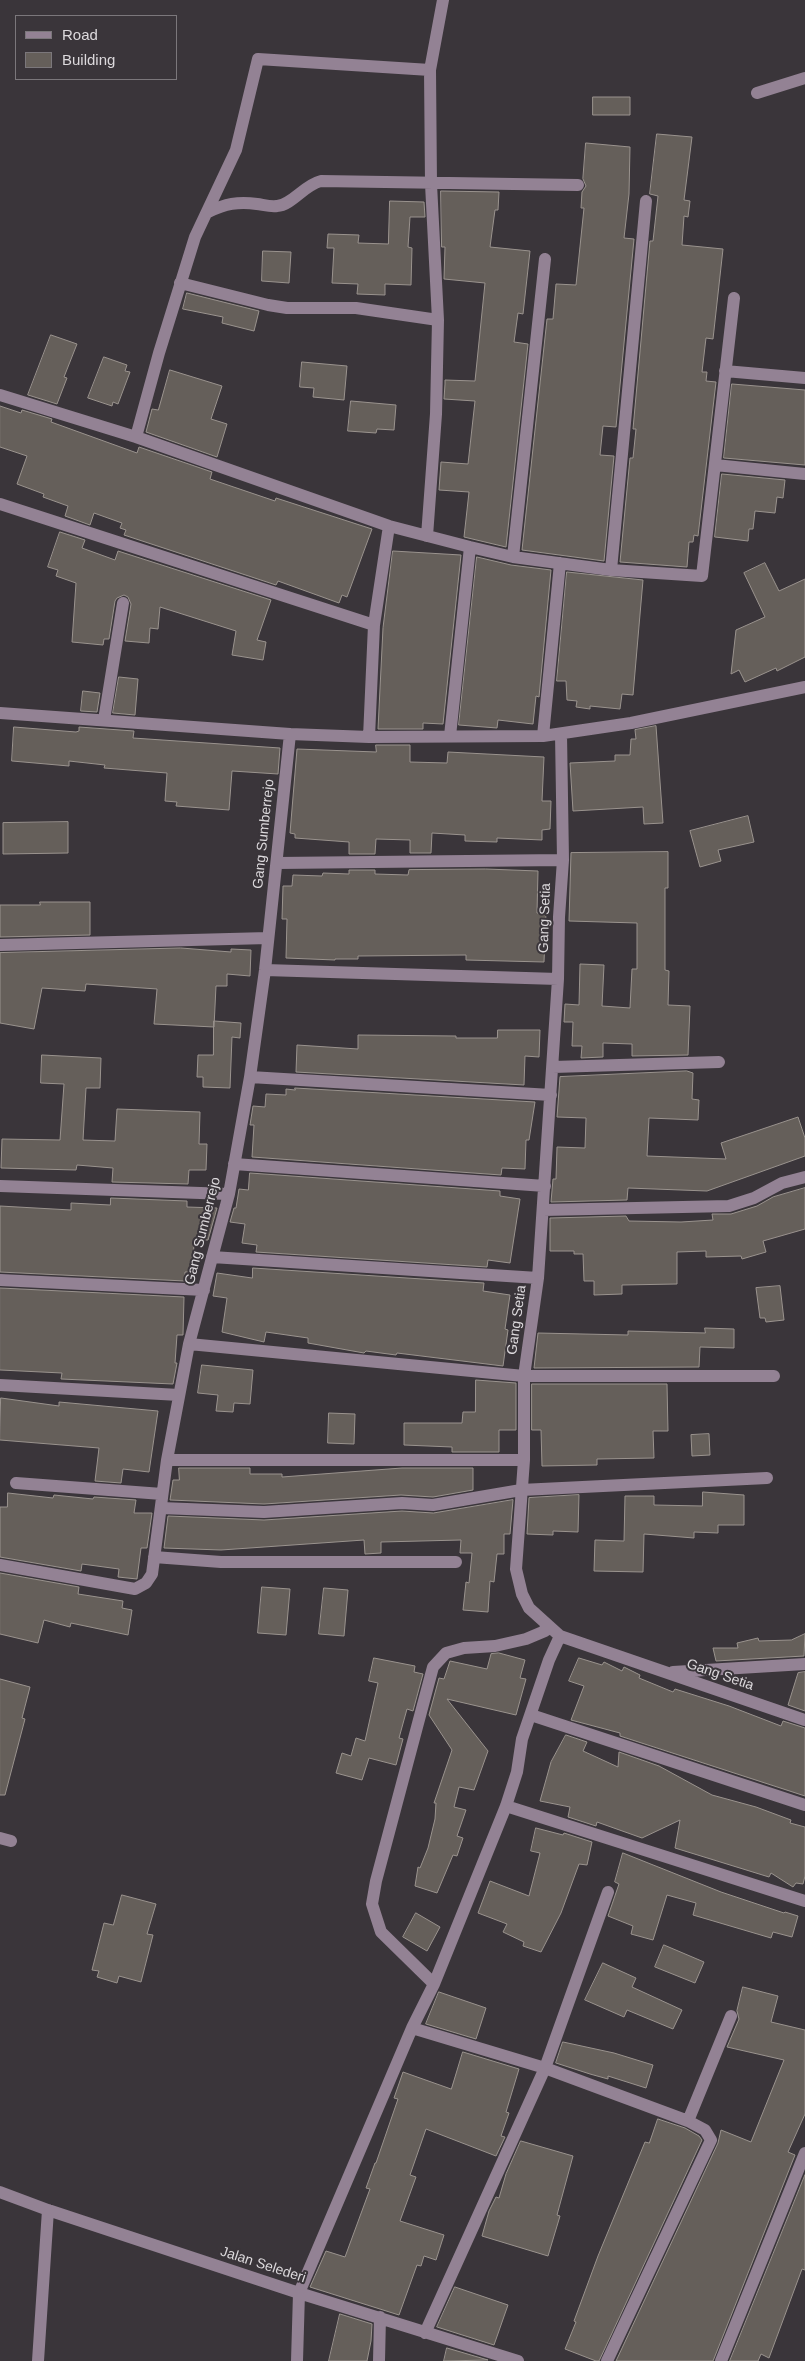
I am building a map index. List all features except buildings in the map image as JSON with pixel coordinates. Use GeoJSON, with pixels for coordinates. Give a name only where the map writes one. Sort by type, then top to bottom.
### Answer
{"type":"FeatureCollection","features":[{"type":"Feature","properties":{"kind":"street"},"geometry":{"type":"LineString","coordinates":[[427,536],[436,414],[438,320],[431,184],[430,70],[443,0]]}},
{"type":"Feature","properties":{"kind":"street"},"geometry":{"type":"LineString","coordinates":[[136,437],[195,237],[236,150],[258,59],[430,70]]}},
{"type":"Feature","properties":{"kind":"street"},"geometry":{"type":"LineString","coordinates":[[757,92],[805,78]]}},
{"type":"Feature","properties":{"kind":"street"},"geometry":{"type":"LineString","coordinates":[[208,212],[231,203],[244,202],[277,206],[286,204],[313,183],[321,181],[578,185]]}},
{"type":"Feature","properties":{"kind":"street"},"geometry":{"type":"LineString","coordinates":[[611,570],[646,201]]}},
{"type":"Feature","properties":{"kind":"street"},"geometry":{"type":"LineString","coordinates":[[513,557],[544,258]]}},
{"type":"Feature","properties":{"kind":"street"},"geometry":{"type":"LineString","coordinates":[[180,284],[287,308],[356,308],[438,320]]}},
{"type":"Feature","properties":{"kind":"street"},"geometry":{"type":"LineString","coordinates":[[0,395],[136,437],[389,526],[427,536],[513,557],[560,564],[611,570],[702,576],[734,298]]}},
{"type":"Feature","properties":{"kind":"street"},"geometry":{"type":"LineString","coordinates":[[725,371],[805,378]]}},
{"type":"Feature","properties":{"kind":"street"},"geometry":{"type":"LineString","coordinates":[[715,465],[805,474]]}},
{"type":"Feature","properties":{"kind":"street"},"geometry":{"type":"LineString","coordinates":[[0,504],[374,625]]}},
{"type":"Feature","properties":{"kind":"street"},"geometry":{"type":"LineString","coordinates":[[369,737],[374,625],[389,526]]}},
{"type":"Feature","properties":{"kind":"street"},"geometry":{"type":"LineString","coordinates":[[450,736],[470,547]]}},
{"type":"Feature","properties":{"kind":"street"},"geometry":{"type":"LineString","coordinates":[[543,736],[560,564]]}},
{"type":"Feature","properties":{"kind":"street"},"geometry":{"type":"LineString","coordinates":[[104,720],[123,603]]}},
{"type":"Feature","properties":{"kind":"street"},"geometry":{"type":"LineString","coordinates":[[0,713],[290,734],[369,737],[543,736],[631,723],[805,686]]}},
{"type":"Feature","properties":{"kind":"street","name":"Gang Sumberrejo"},"geometry":{"type":"LineString","coordinates":[[0,1566],[135,1589],[146,1583],[152,1574],[167,1460],[189,1344],[228,1194],[250,1077],[265,970],[290,734]]}},
{"type":"Feature","properties":{"kind":"street","name":"Gang Setia"},"geometry":{"type":"LineString","coordinates":[[561,734],[563,860],[559,917],[558,979],[538,1278],[524,1376],[524,1460],[516,1568],[522,1594],[529,1608],[560,1636],[805,1720]]}},
{"type":"Feature","properties":{"kind":"street"},"geometry":{"type":"LineString","coordinates":[[277,863],[563,860]]}},
{"type":"Feature","properties":{"kind":"street"},"geometry":{"type":"LineString","coordinates":[[0,945],[268,938]]}},
{"type":"Feature","properties":{"kind":"street"},"geometry":{"type":"LineString","coordinates":[[265,970],[558,979]]}},
{"type":"Feature","properties":{"kind":"street"},"geometry":{"type":"LineString","coordinates":[[553,1067],[719,1062]]}},
{"type":"Feature","properties":{"kind":"street"},"geometry":{"type":"LineString","coordinates":[[250,1077],[551,1095]]}},
{"type":"Feature","properties":{"kind":"street"},"geometry":{"type":"LineString","coordinates":[[234,1164],[545,1186]]}},
{"type":"Feature","properties":{"kind":"street"},"geometry":{"type":"LineString","coordinates":[[543,1210],[729,1206],[754,1198],[782,1183],[805,1177]]}},
{"type":"Feature","properties":{"kind":"street"},"geometry":{"type":"LineString","coordinates":[[0,1186],[228,1194]]}},
{"type":"Feature","properties":{"kind":"street"},"geometry":{"type":"LineString","coordinates":[[212,1257],[538,1278]]}},
{"type":"Feature","properties":{"kind":"street"},"geometry":{"type":"LineString","coordinates":[[0,1280],[204,1290]]}},
{"type":"Feature","properties":{"kind":"street"},"geometry":{"type":"LineString","coordinates":[[189,1344],[524,1376],[774,1376]]}},
{"type":"Feature","properties":{"kind":"street"},"geometry":{"type":"LineString","coordinates":[[0,1385],[179,1395]]}},
{"type":"Feature","properties":{"kind":"street"},"geometry":{"type":"LineString","coordinates":[[167,1460],[524,1460]]}},
{"type":"Feature","properties":{"kind":"street"},"geometry":{"type":"LineString","coordinates":[[161,1508],[264,1512],[402,1503],[433,1505],[521,1490],[768,1478]]}},
{"type":"Feature","properties":{"kind":"street"},"geometry":{"type":"LineString","coordinates":[[16,1483],[162,1494]]}},
{"type":"Feature","properties":{"kind":"street"},"geometry":{"type":"LineString","coordinates":[[154,1557],[221,1562],[456,1562]]}},
{"type":"Feature","properties":{"kind":"street"},"geometry":{"type":"LineString","coordinates":[[434,1984],[381,1932],[372,1904],[433,1667],[446,1653],[464,1648],[495,1646],[526,1639],[545,1631],[546,1625]]}},
{"type":"Feature","properties":{"kind":"street"},"geometry":{"type":"LineString","coordinates":[[297,2361],[299,2292],[412,2028],[434,1984],[506,1806],[516,1772],[522,1739],[560,1636]]}},
{"type":"Feature","properties":{"kind":"street"},"geometry":{"type":"LineString","coordinates":[[666,1673],[805,1664]]}},
{"type":"Feature","properties":{"kind":"street"},"geometry":{"type":"LineString","coordinates":[[531,1715],[805,1805]]}},
{"type":"Feature","properties":{"kind":"street"},"geometry":{"type":"LineString","coordinates":[[506,1806],[805,1901]]}},
{"type":"Feature","properties":{"kind":"street"},"geometry":{"type":"LineString","coordinates":[[425,2333],[545,2068],[608,1892]]}},
{"type":"Feature","properties":{"kind":"street"},"geometry":{"type":"LineString","coordinates":[[688,2121],[731,2016]]}},
{"type":"Feature","properties":{"kind":"street"},"geometry":{"type":"LineString","coordinates":[[412,2028],[545,2068],[688,2121],[705,2130],[711,2140],[607,2361]]}},
{"type":"Feature","properties":{"kind":"street"},"geometry":{"type":"LineString","coordinates":[[721,2361],[805,2153]]}},
{"type":"Feature","properties":{"kind":"street","name":"Jalan Selederi"},"geometry":{"type":"LineString","coordinates":[[0,2192],[48,2210],[515,2361]]}},
{"type":"Feature","properties":{"kind":"street"},"geometry":{"type":"LineString","coordinates":[[38,2361],[48,2210]]}},
{"type":"Feature","properties":{"kind":"street"},"geometry":{"type":"LineString","coordinates":[[379,2361],[380,2317]]}}]}
